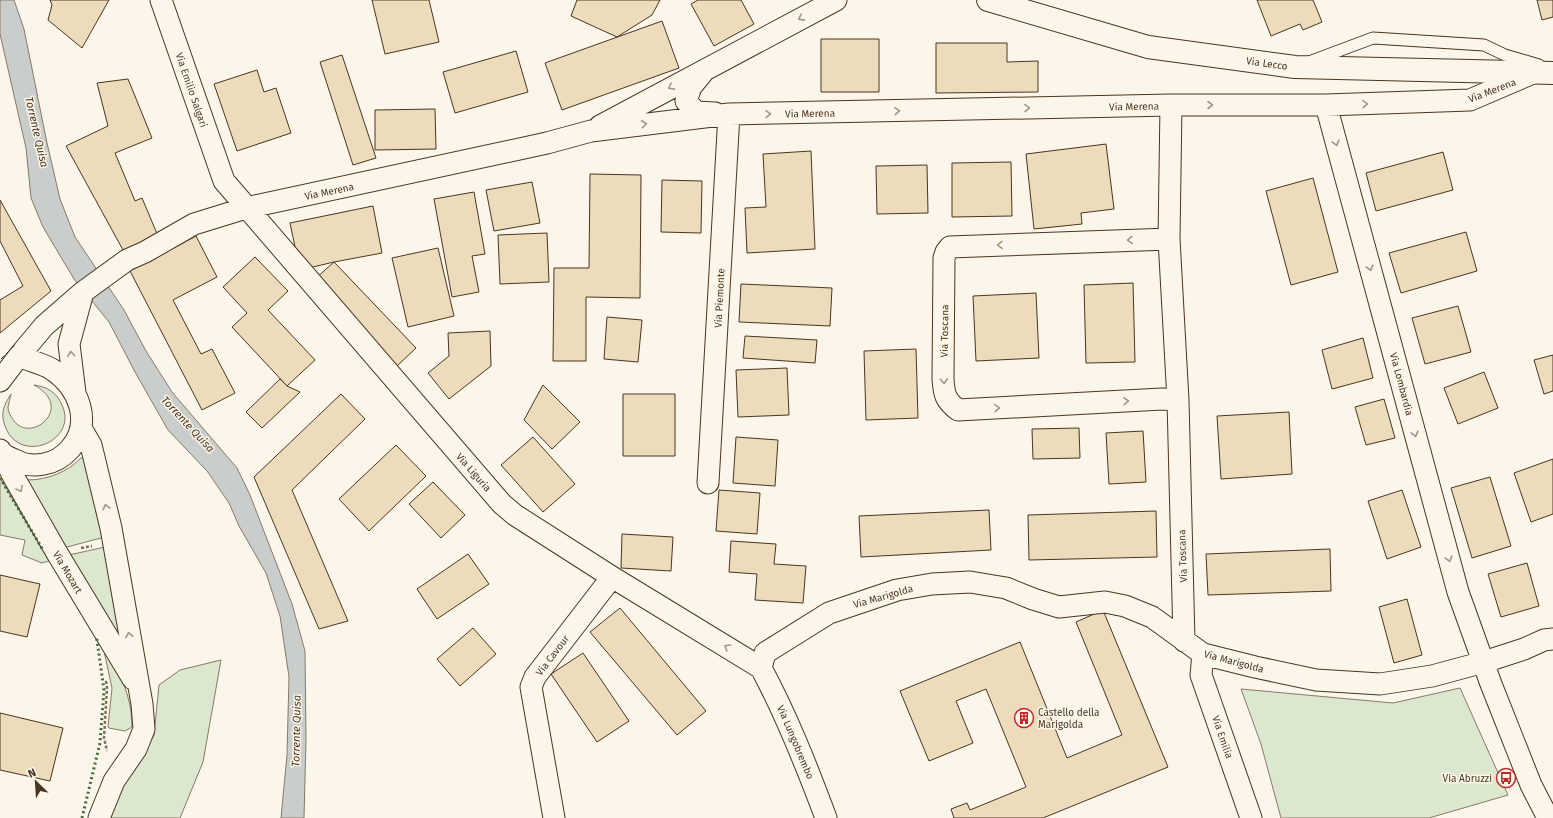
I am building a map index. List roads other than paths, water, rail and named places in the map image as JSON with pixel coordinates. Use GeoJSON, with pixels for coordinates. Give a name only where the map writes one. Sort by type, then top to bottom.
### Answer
{"type":"FeatureCollection","features":[{"type":"Feature","properties":{"kind":"main road","name":"Via Lecco"},"geometry":{"type":"LineString","coordinates":[[988,0],[1148,47],[1295,67],[1546,72]]}},
{"type":"Feature","properties":{"kind":"street","name":"Via Emilio Salgari"},"geometry":{"type":"LineString","coordinates":[[161,0],[224,181],[246,208]]}},
{"type":"Feature","properties":{"kind":"street","name":"Via Merena"},"geometry":{"type":"LineString","coordinates":[[592,130],[836,0]]}},
{"type":"Feature","properties":{"kind":"street","name":"Via Merena"},"geometry":{"type":"LineString","coordinates":[[705,69],[691,87],[686,101],[696,112],[728,114],[1171,105],[1326,105],[1470,100],[1546,72]]}},
{"type":"Feature","properties":{"kind":"street","name":"Via Toscana"},"geometry":{"type":"LineString","coordinates":[[1171,105],[1169,238],[1178,400],[1184,641]]}},
{"type":"Feature","properties":{"kind":"street","name":"Via Lombardia"},"geometry":{"type":"LineString","coordinates":[[1326,105],[1458,592],[1484,662]]}},
{"type":"Feature","properties":{"kind":"street","name":"Via Merena"},"geometry":{"type":"LineString","coordinates":[[0,381],[44,326],[83,292],[127,260],[145,252],[194,224],[246,208],[547,143],[592,130],[728,114]]}},
{"type":"Feature","properties":{"kind":"street","name":"Via Piemonte"},"geometry":{"type":"LineString","coordinates":[[708,482],[728,114]]}},
{"type":"Feature","properties":{"kind":"street","name":"Via Liguria"},"geometry":{"type":"LineString","coordinates":[[246,208],[502,504],[515,515],[612,577],[761,668]]}},
{"type":"Feature","properties":{"kind":"street","name":"Via Toscana"},"geometry":{"type":"LineString","coordinates":[[1169,238],[950,247],[944,258],[943,379],[944,392],[949,403],[958,410],[1162,399],[1178,400]]}},
{"type":"Feature","properties":{"kind":"street"},"geometry":{"type":"LineString","coordinates":[[75,393],[69,344],[83,292]]}},
{"type":"Feature","properties":{"kind":"street"},"geometry":{"type":"LineString","coordinates":[[1,452],[21,463],[36,465],[52,462],[65,454],[75,443],[81,428],[82,416],[80,404],[75,393],[63,378],[52,368],[19,356]]}},
{"type":"Feature","properties":{"kind":"street","name":"Via Mozart"},"geometry":{"type":"LineString","coordinates":[[81,428],[91,446],[114,541],[138,688],[142,704],[144,729],[136,749],[114,781],[99,818]]}},
{"type":"Feature","properties":{"kind":"street","name":"Via Mozart"},"geometry":{"type":"LineString","coordinates":[[1,452],[57,553],[138,688]]}},
{"type":"Feature","properties":{"kind":"street","name":"Via Cavour"},"geometry":{"type":"LineString","coordinates":[[554,818],[531,687],[535,677],[612,577]]}},
{"type":"Feature","properties":{"kind":"street","name":"Via Marigolda"},"geometry":{"type":"LineString","coordinates":[[761,668],[765,653],[828,613],[897,590],[932,584],[970,582],[1006,588],[1033,599],[1059,607],[1105,602],[1125,606],[1152,618],[1203,654],[1316,680],[1380,684],[1432,676],[1484,662],[1524,649],[1544,640],[1553,639]]}},
{"type":"Feature","properties":{"kind":"street","name":"Via Emilia"},"geometry":{"type":"LineString","coordinates":[[1203,654],[1201,675],[1251,818]]}},
{"type":"Feature","properties":{"kind":"street"},"geometry":{"type":"LineString","coordinates":[[1484,662],[1531,785],[1548,818]]}},
{"type":"Feature","properties":{"kind":"street","name":"Via Lungobrembo"},"geometry":{"type":"LineString","coordinates":[[761,668],[778,700],[796,741],[826,818]]}},
{"type":"Feature","properties":{"kind":"lane"},"geometry":{"type":"LineString","coordinates":[[1295,67],[1373,38],[1484,45],[1546,72]]}},
{"type":"Feature","properties":{"kind":"water","name":"Torrente Quisa"},"geometry":{"type":"Polygon","coordinates":[[[0,0],[14,0],[24,29],[60,199],[75,237],[124,310],[146,351],[172,392],[237,468],[250,495],[292,604],[305,651],[306,739],[304,818],[281,818],[287,755],[289,677],[280,616],[266,573],[239,526],[229,503],[207,471],[168,430],[109,322],[74,279],[43,227],[31,198],[26,148],[0,34],[0,0]]]}},
{"type":"Feature","properties":{"kind":"place","name":"Castello della Marigolda"},"geometry":{"type":"Point","coordinates":[1024,718]}},
{"type":"Feature","properties":{"kind":"place","name":"Via Abruzzi"},"geometry":{"type":"Point","coordinates":[1506,778]}}]}
